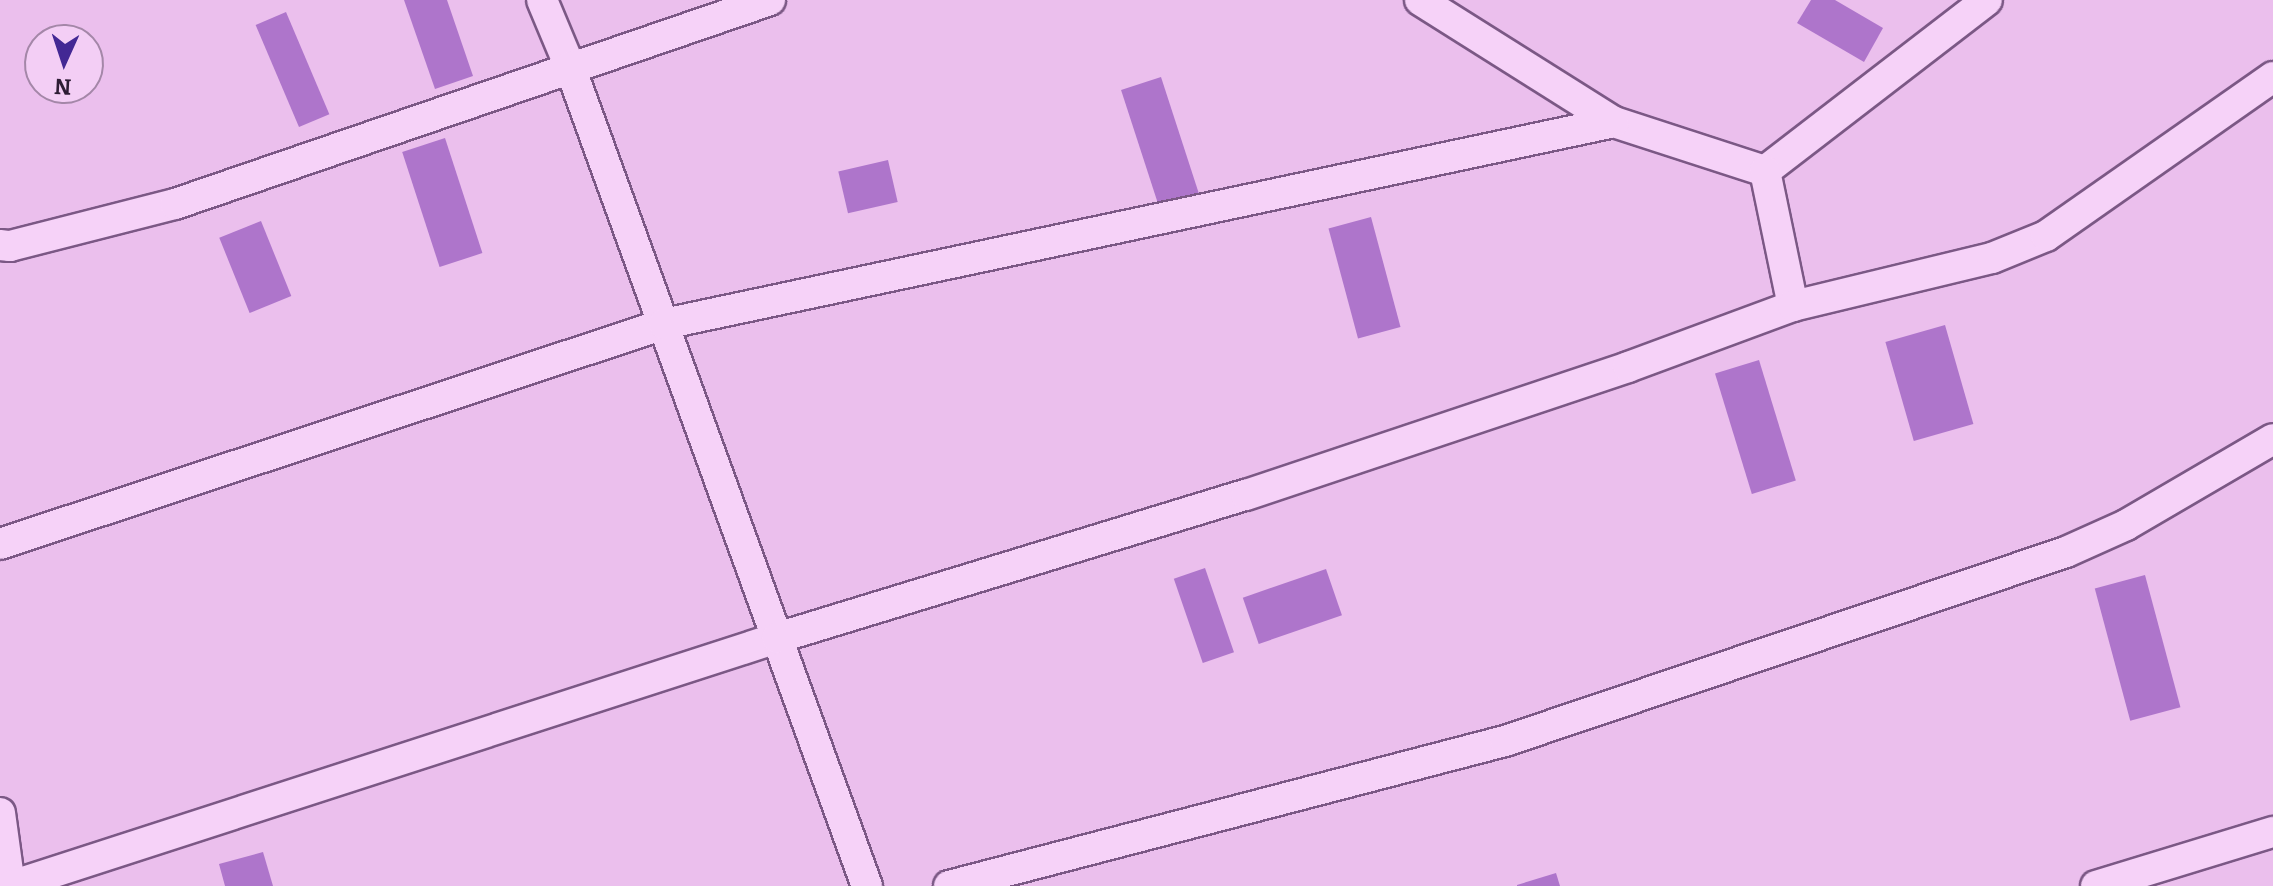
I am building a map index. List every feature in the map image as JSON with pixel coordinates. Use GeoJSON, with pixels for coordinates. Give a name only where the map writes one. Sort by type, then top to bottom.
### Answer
{"type":"FeatureCollection","features":[{"type":"Feature","properties":{"kind":"street"},"geometry":{"type":"LineString","coordinates":[[542,0],[570,67],[867,886]]}},
{"type":"Feature","properties":{"kind":"street"},"geometry":{"type":"LineString","coordinates":[[0,245],[10,246],[175,204],[770,0]]}},
{"type":"Feature","properties":{"kind":"street"},"geometry":{"type":"LineString","coordinates":[[1420,0],[1614,122],[1765,171]]}},
{"type":"Feature","properties":{"kind":"street"},"geometry":{"type":"LineString","coordinates":[[1765,171],[1987,0]]}},
{"type":"Feature","properties":{"kind":"street"},"geometry":{"type":"LineString","coordinates":[[0,813],[10,886],[777,638],[1261,491],[1628,367],[1793,306],[1992,258],[2046,236],[2273,77]]}},
{"type":"Feature","properties":{"kind":"street"},"geometry":{"type":"LineString","coordinates":[[0,544],[664,324],[1614,122]]}},
{"type":"Feature","properties":{"kind":"street"},"geometry":{"type":"LineString","coordinates":[[1765,171],[1793,306]]}},
{"type":"Feature","properties":{"kind":"street"},"geometry":{"type":"LineString","coordinates":[[949,886],[1505,741],[2014,570],[2066,552],[2126,525],[2273,439]]}},
{"type":"Feature","properties":{"kind":"street"},"geometry":{"type":"LineString","coordinates":[[2096,886],[2273,832]]}},
{"type":"Feature","properties":{"kind":"building"},"geometry":{"type":"Polygon","coordinates":[[[404,0],[447,0],[473,76],[435,89],[404,0]]]}},
{"type":"Feature","properties":{"kind":"building"},"geometry":{"type":"Polygon","coordinates":[[[1811,0],[1835,0],[1883,28],[1864,62],[1797,23],[1811,0]]]}},
{"type":"Feature","properties":{"kind":"building"},"geometry":{"type":"Polygon","coordinates":[[[286,12],[329,114],[299,127],[256,25],[286,12]]]}},
{"type":"Feature","properties":{"kind":"building"},"geometry":{"type":"Polygon","coordinates":[[[1161,77],[1200,197],[1160,210],[1121,90],[1161,77]]]}},
{"type":"Feature","properties":{"kind":"building"},"geometry":{"type":"Polygon","coordinates":[[[445,138],[482,253],[440,267],[402,152],[445,138]]]}},
{"type":"Feature","properties":{"kind":"building"},"geometry":{"type":"Polygon","coordinates":[[[888,160],[898,202],[848,213],[838,171],[888,160]]]}},
{"type":"Feature","properties":{"kind":"building"},"geometry":{"type":"Polygon","coordinates":[[[1371,217],[1401,327],[1358,339],[1328,228],[1371,217]]]}},
{"type":"Feature","properties":{"kind":"building"},"geometry":{"type":"Polygon","coordinates":[[[261,221],[291,296],[250,313],[219,238],[261,221]]]}},
{"type":"Feature","properties":{"kind":"building"},"geometry":{"type":"Polygon","coordinates":[[[1945,325],[1973,424],[1914,441],[1885,342],[1945,325]]]}},
{"type":"Feature","properties":{"kind":"building"},"geometry":{"type":"Polygon","coordinates":[[[1759,360],[1796,480],[1752,494],[1715,373],[1759,360]]]}},
{"type":"Feature","properties":{"kind":"building"},"geometry":{"type":"Polygon","coordinates":[[[1205,568],[1234,652],[1203,663],[1174,579],[1205,568]]]}},
{"type":"Feature","properties":{"kind":"building"},"geometry":{"type":"Polygon","coordinates":[[[1326,569],[1342,615],[1259,644],[1243,598],[1326,569]]]}},
{"type":"Feature","properties":{"kind":"building"},"geometry":{"type":"Polygon","coordinates":[[[2145,575],[2180,707],[2130,721],[2095,588],[2145,575]]]}},
{"type":"Feature","properties":{"kind":"building"},"geometry":{"type":"Polygon","coordinates":[[[263,852],[273,886],[225,886],[219,864],[263,852]]]}},
{"type":"Feature","properties":{"kind":"building"},"geometry":{"type":"Polygon","coordinates":[[[1556,873],[1560,886],[1517,886],[1517,885],[1556,873]]]}}]}
